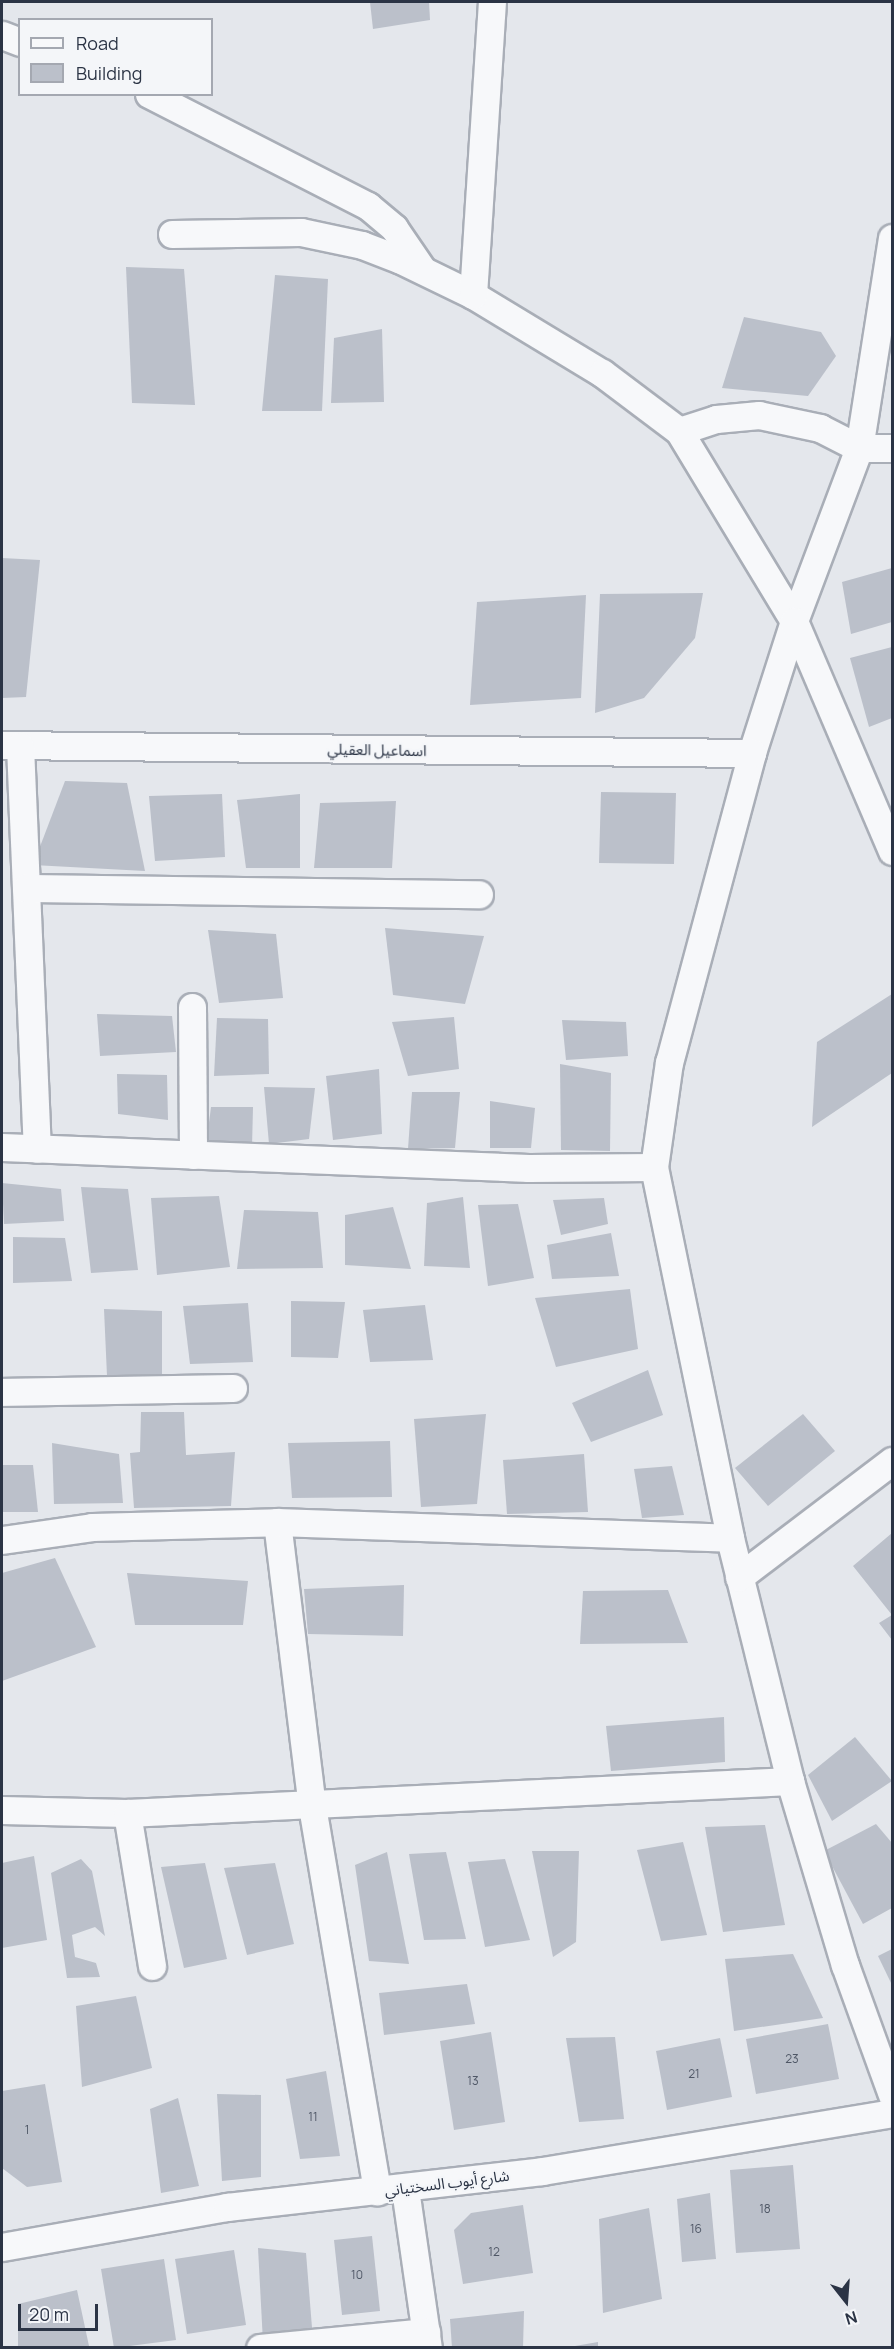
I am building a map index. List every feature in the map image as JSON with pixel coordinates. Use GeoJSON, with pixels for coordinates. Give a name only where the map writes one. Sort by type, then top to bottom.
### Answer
{"type":"FeatureCollection","features":[{"type":"Feature","properties":{"kind":"street"},"geometry":{"type":"LineString","coordinates":[[473,295],[492,2]]}},
{"type":"Feature","properties":{"kind":"street"},"geometry":{"type":"LineString","coordinates":[[2,35],[18,41]]}},
{"type":"Feature","properties":{"kind":"street"},"geometry":{"type":"LineString","coordinates":[[153,96],[368,206],[394,228],[423,270]]}},
{"type":"Feature","properties":{"kind":"street"},"geometry":{"type":"LineString","coordinates":[[172,234],[301,232],[362,245],[423,270],[473,295],[602,373],[679,431],[794,621],[892,851]]}},
{"type":"Feature","properties":{"kind":"street"},"geometry":{"type":"LineString","coordinates":[[892,238],[859,448],[794,621],[752,753],[669,1062],[654,1167],[730,1538],[790,1781],[845,1965],[892,2095]]}},
{"type":"Feature","properties":{"kind":"street"},"geometry":{"type":"LineString","coordinates":[[679,431],[716,419],[759,415],[820,428],[859,448],[892,448]]}},
{"type":"Feature","properties":{"kind":"street"},"geometry":{"type":"LineString","coordinates":[[11,746],[26,888],[37,1149]]}},
{"type":"Feature","properties":{"kind":"street","name":"اسماعيل العقيلي"},"geometry":{"type":"LineString","coordinates":[[11,746],[752,753]]}},
{"type":"Feature","properties":{"kind":"street"},"geometry":{"type":"LineString","coordinates":[[26,888],[479,894]]}},
{"type":"Feature","properties":{"kind":"street"},"geometry":{"type":"LineString","coordinates":[[192,1007],[193,1155]]}},
{"type":"Feature","properties":{"kind":"street"},"geometry":{"type":"LineString","coordinates":[[2,1147],[529,1168],[654,1167]]}},
{"type":"Feature","properties":{"kind":"street"},"geometry":{"type":"LineString","coordinates":[[2,1392],[233,1388]]}},
{"type":"Feature","properties":{"kind":"street"},"geometry":{"type":"LineString","coordinates":[[739,1578],[892,1461]]}},
{"type":"Feature","properties":{"kind":"street"},"geometry":{"type":"LineString","coordinates":[[2,1540],[92,1527],[277,1522],[730,1538]]}},
{"type":"Feature","properties":{"kind":"street"},"geometry":{"type":"LineString","coordinates":[[277,1522],[312,1806],[377,2192]]}},
{"type":"Feature","properties":{"kind":"street"},"geometry":{"type":"LineString","coordinates":[[2,1810],[126,1813],[312,1806],[790,1781]]}},
{"type":"Feature","properties":{"kind":"street"},"geometry":{"type":"LineString","coordinates":[[126,1813],[152,1966]]}},
{"type":"Feature","properties":{"kind":"street","name":"شارع أيوب السختياني"},"geometry":{"type":"LineString","coordinates":[[2,2247],[227,2207],[405,2189],[542,2171],[892,2113]]}},
{"type":"Feature","properties":{"kind":"street"},"geometry":{"type":"LineString","coordinates":[[260,2348],[427,2340],[405,2189]]}},
{"type":"Feature","properties":{"kind":"building"},"geometry":{"type":"Polygon","coordinates":[[[370,2],[429,2],[430,20],[373,29],[370,2]]]}},
{"type":"Feature","properties":{"kind":"building"},"geometry":{"type":"Polygon","coordinates":[[[126,267],[184,269],[195,405],[132,403],[126,267]]]}},
{"type":"Feature","properties":{"kind":"building"},"geometry":{"type":"Polygon","coordinates":[[[275,275],[328,279],[322,411],[262,411],[275,275]]]}},
{"type":"Feature","properties":{"kind":"building"},"geometry":{"type":"Polygon","coordinates":[[[744,317],[821,332],[836,356],[808,396],[722,388],[744,317]]]}},
{"type":"Feature","properties":{"kind":"building"},"geometry":{"type":"Polygon","coordinates":[[[382,329],[384,402],[331,403],[334,338],[382,329]]]}},
{"type":"Feature","properties":{"kind":"building"},"geometry":{"type":"Polygon","coordinates":[[[2,558],[40,560],[26,697],[2,698],[2,558]]]}},
{"type":"Feature","properties":{"kind":"building"},"geometry":{"type":"Polygon","coordinates":[[[892,568],[892,622],[851,634],[842,582],[892,568]]]}},
{"type":"Feature","properties":{"kind":"building"},"geometry":{"type":"Polygon","coordinates":[[[703,593],[695,638],[644,698],[595,713],[600,594],[703,593]]]}},
{"type":"Feature","properties":{"kind":"building"},"geometry":{"type":"Polygon","coordinates":[[[586,595],[581,698],[470,705],[477,602],[586,595]]]}},
{"type":"Feature","properties":{"kind":"building"},"geometry":{"type":"Polygon","coordinates":[[[892,647],[892,718],[869,727],[850,658],[892,647]]]}},
{"type":"Feature","properties":{"kind":"building"},"geometry":{"type":"Polygon","coordinates":[[[65,781],[127,783],[145,871],[33,865],[65,781]]]}},
{"type":"Feature","properties":{"kind":"building"},"geometry":{"type":"Polygon","coordinates":[[[601,792],[676,793],[674,864],[599,863],[601,792]]]}},
{"type":"Feature","properties":{"kind":"building"},"geometry":{"type":"Polygon","coordinates":[[[222,794],[225,857],[155,861],[149,796],[222,794]]]}},
{"type":"Feature","properties":{"kind":"building"},"geometry":{"type":"Polygon","coordinates":[[[300,794],[300,868],[246,868],[237,800],[300,794]]]}},
{"type":"Feature","properties":{"kind":"building"},"geometry":{"type":"Polygon","coordinates":[[[396,801],[392,868],[314,868],[320,803],[396,801]]]}},
{"type":"Feature","properties":{"kind":"building"},"geometry":{"type":"Polygon","coordinates":[[[385,928],[484,936],[465,1004],[393,995],[385,928]]]}},
{"type":"Feature","properties":{"kind":"building"},"geometry":{"type":"Polygon","coordinates":[[[208,930],[276,934],[283,998],[219,1003],[208,930]]]}},
{"type":"Feature","properties":{"kind":"building"},"geometry":{"type":"Polygon","coordinates":[[[892,994],[892,1073],[812,1127],[817,1042],[892,994]]]}},
{"type":"Feature","properties":{"kind":"building"},"geometry":{"type":"Polygon","coordinates":[[[97,1014],[172,1016],[176,1052],[100,1056],[97,1014]]]}},
{"type":"Feature","properties":{"kind":"building"},"geometry":{"type":"Polygon","coordinates":[[[454,1017],[459,1069],[408,1076],[392,1022],[454,1017]]]}},
{"type":"Feature","properties":{"kind":"building"},"geometry":{"type":"Polygon","coordinates":[[[217,1018],[268,1019],[269,1074],[214,1076],[217,1018]]]}},
{"type":"Feature","properties":{"kind":"building"},"geometry":{"type":"Polygon","coordinates":[[[562,1020],[626,1022],[628,1056],[566,1060],[562,1020]]]}},
{"type":"Feature","properties":{"kind":"building"},"geometry":{"type":"Polygon","coordinates":[[[560,1064],[611,1073],[610,1151],[561,1150],[560,1064]]]}},
{"type":"Feature","properties":{"kind":"building"},"geometry":{"type":"Polygon","coordinates":[[[379,1069],[382,1134],[333,1140],[326,1076],[379,1069]]]}},
{"type":"Feature","properties":{"kind":"building"},"geometry":{"type":"Polygon","coordinates":[[[117,1074],[167,1075],[168,1120],[118,1114],[117,1074]]]}},
{"type":"Feature","properties":{"kind":"building"},"geometry":{"type":"Polygon","coordinates":[[[264,1087],[315,1088],[309,1139],[269,1144],[264,1087]]]}},
{"type":"Feature","properties":{"kind":"building"},"geometry":{"type":"Polygon","coordinates":[[[412,1092],[460,1092],[455,1148],[408,1149],[412,1092]]]}},
{"type":"Feature","properties":{"kind":"building"},"geometry":{"type":"Polygon","coordinates":[[[490,1101],[535,1108],[531,1148],[490,1148],[490,1101]]]}},
{"type":"Feature","properties":{"kind":"building"},"geometry":{"type":"Polygon","coordinates":[[[211,1107],[253,1107],[252,1147],[206,1146],[211,1107]]]}},
{"type":"Feature","properties":{"kind":"building"},"geometry":{"type":"Polygon","coordinates":[[[2,1183],[61,1189],[64,1221],[4,1224],[2,1183]]]}},
{"type":"Feature","properties":{"kind":"building"},"geometry":{"type":"Polygon","coordinates":[[[81,1187],[128,1189],[138,1270],[91,1273],[81,1187]]]}},
{"type":"Feature","properties":{"kind":"building"},"geometry":{"type":"Polygon","coordinates":[[[219,1196],[230,1267],[157,1275],[151,1198],[219,1196]]]}},
{"type":"Feature","properties":{"kind":"building"},"geometry":{"type":"Polygon","coordinates":[[[463,1197],[470,1268],[424,1266],[427,1203],[463,1197]]]}},
{"type":"Feature","properties":{"kind":"building"},"geometry":{"type":"Polygon","coordinates":[[[604,1198],[608,1224],[561,1235],[553,1200],[604,1198]]]}},
{"type":"Feature","properties":{"kind":"building"},"geometry":{"type":"Polygon","coordinates":[[[518,1204],[534,1278],[488,1286],[478,1205],[518,1204]]]}},
{"type":"Feature","properties":{"kind":"building"},"geometry":{"type":"Polygon","coordinates":[[[393,1207],[411,1269],[345,1265],[345,1215],[393,1207]]]}},
{"type":"Feature","properties":{"kind":"building"},"geometry":{"type":"Polygon","coordinates":[[[244,1210],[318,1212],[323,1268],[237,1269],[244,1210]]]}},
{"type":"Feature","properties":{"kind":"building"},"geometry":{"type":"Polygon","coordinates":[[[611,1233],[619,1276],[552,1279],[547,1245],[611,1233]]]}},
{"type":"Feature","properties":{"kind":"building"},"geometry":{"type":"Polygon","coordinates":[[[13,1237],[65,1238],[72,1281],[13,1283],[13,1237]]]}},
{"type":"Feature","properties":{"kind":"building"},"geometry":{"type":"Polygon","coordinates":[[[630,1289],[638,1349],[556,1367],[535,1298],[630,1289]]]}},
{"type":"Feature","properties":{"kind":"building"},"geometry":{"type":"Polygon","coordinates":[[[291,1301],[345,1302],[338,1358],[291,1357],[291,1301]]]}},
{"type":"Feature","properties":{"kind":"building"},"geometry":{"type":"Polygon","coordinates":[[[248,1303],[253,1362],[190,1364],[183,1306],[248,1303]]]}},
{"type":"Feature","properties":{"kind":"building"},"geometry":{"type":"Polygon","coordinates":[[[425,1305],[433,1360],[370,1362],[363,1310],[425,1305]]]}},
{"type":"Feature","properties":{"kind":"building"},"geometry":{"type":"Polygon","coordinates":[[[104,1309],[162,1311],[162,1374],[107,1376],[104,1309]]]}},
{"type":"Feature","properties":{"kind":"building"},"geometry":{"type":"Polygon","coordinates":[[[648,1370],[663,1415],[591,1442],[572,1403],[648,1370]]]}},
{"type":"Feature","properties":{"kind":"building"},"geometry":{"type":"Polygon","coordinates":[[[141,1412],[184,1412],[186,1455],[235,1452],[231,1506],[134,1508],[130,1453],[140,1452],[141,1412]]]}},
{"type":"Feature","properties":{"kind":"building"},"geometry":{"type":"Polygon","coordinates":[[[486,1414],[477,1504],[421,1507],[414,1419],[486,1414]]]}},
{"type":"Feature","properties":{"kind":"building"},"geometry":{"type":"Polygon","coordinates":[[[803,1414],[835,1451],[768,1506],[735,1468],[803,1414]]]}},
{"type":"Feature","properties":{"kind":"building"},"geometry":{"type":"Polygon","coordinates":[[[390,1441],[392,1497],[292,1498],[288,1443],[390,1441]]]}},
{"type":"Feature","properties":{"kind":"building"},"geometry":{"type":"Polygon","coordinates":[[[52,1443],[119,1454],[123,1503],[54,1504],[52,1443]]]}},
{"type":"Feature","properties":{"kind":"building"},"geometry":{"type":"Polygon","coordinates":[[[584,1454],[588,1512],[507,1514],[503,1460],[584,1454]]]}},
{"type":"Feature","properties":{"kind":"building"},"geometry":{"type":"Polygon","coordinates":[[[2,1465],[33,1465],[38,1512],[2,1512],[2,1465]]]}},
{"type":"Feature","properties":{"kind":"building"},"geometry":{"type":"Polygon","coordinates":[[[672,1466],[684,1515],[642,1518],[634,1469],[672,1466]]]}},
{"type":"Feature","properties":{"kind":"building"},"geometry":{"type":"Polygon","coordinates":[[[892,1533],[892,1615],[853,1566],[892,1533]]]}},
{"type":"Feature","properties":{"kind":"building"},"geometry":{"type":"Polygon","coordinates":[[[55,1558],[96,1647],[2,1681],[2,1573],[55,1558]]]}},
{"type":"Feature","properties":{"kind":"building"},"geometry":{"type":"Polygon","coordinates":[[[127,1573],[248,1581],[243,1625],[135,1625],[127,1573]]]}},
{"type":"Feature","properties":{"kind":"building"},"geometry":{"type":"Polygon","coordinates":[[[404,1585],[403,1636],[308,1634],[304,1589],[404,1585]]]}},
{"type":"Feature","properties":{"kind":"building"},"geometry":{"type":"Polygon","coordinates":[[[668,1590],[688,1643],[580,1644],[583,1591],[668,1590]]]}},
{"type":"Feature","properties":{"kind":"building"},"geometry":{"type":"Polygon","coordinates":[[[892,1615],[892,1640],[879,1623],[892,1615]]]}},
{"type":"Feature","properties":{"kind":"building"},"geometry":{"type":"Polygon","coordinates":[[[724,1717],[725,1762],[611,1771],[606,1726],[724,1717]]]}},
{"type":"Feature","properties":{"kind":"building"},"geometry":{"type":"Polygon","coordinates":[[[855,1737],[892,1781],[832,1821],[808,1775],[855,1737]]]}},
{"type":"Feature","properties":{"kind":"building"},"geometry":{"type":"Polygon","coordinates":[[[876,1824],[892,1843],[892,1908],[863,1924],[824,1851],[876,1824]]]}},
{"type":"Feature","properties":{"kind":"building"},"geometry":{"type":"Polygon","coordinates":[[[765,1825],[785,1925],[723,1932],[705,1827],[765,1825]]]}},
{"type":"Feature","properties":{"kind":"building"},"geometry":{"type":"Polygon","coordinates":[[[683,1842],[707,1935],[661,1941],[637,1850],[683,1842]]]}},
{"type":"Feature","properties":{"kind":"building"},"geometry":{"type":"Polygon","coordinates":[[[532,1851],[579,1851],[576,1942],[553,1957],[532,1851]]]}},
{"type":"Feature","properties":{"kind":"building"},"geometry":{"type":"Polygon","coordinates":[[[387,1852],[409,1964],[369,1961],[355,1865],[387,1852]]]}},
{"type":"Feature","properties":{"kind":"building"},"geometry":{"type":"Polygon","coordinates":[[[446,1852],[466,1939],[424,1940],[409,1854],[446,1852]]]}},
{"type":"Feature","properties":{"kind":"building"},"geometry":{"type":"Polygon","coordinates":[[[34,1856],[47,1940],[2,1948],[2,1863],[34,1856]]]}},
{"type":"Feature","properties":{"kind":"building"},"geometry":{"type":"Polygon","coordinates":[[[81,1859],[92,1871],[105,1936],[95,1927],[72,1935],[75,1957],[96,1963],[100,1977],[67,1978],[51,1873],[81,1859]]]}},
{"type":"Feature","properties":{"kind":"building"},"geometry":{"type":"Polygon","coordinates":[[[505,1859],[530,1940],[485,1947],[468,1862],[505,1859]]]}},
{"type":"Feature","properties":{"kind":"building"},"geometry":{"type":"Polygon","coordinates":[[[205,1863],[227,1959],[184,1968],[161,1867],[205,1863]]]}},
{"type":"Feature","properties":{"kind":"building"},"geometry":{"type":"Polygon","coordinates":[[[275,1863],[294,1944],[247,1955],[224,1868],[275,1863]]]}},
{"type":"Feature","properties":{"kind":"building"},"geometry":{"type":"Polygon","coordinates":[[[892,1949],[892,1985],[878,1956],[892,1949]]]}},
{"type":"Feature","properties":{"kind":"building"},"geometry":{"type":"Polygon","coordinates":[[[793,1954],[823,2018],[734,2031],[725,1959],[793,1954]]]}},
{"type":"Feature","properties":{"kind":"building"},"geometry":{"type":"Polygon","coordinates":[[[467,1984],[475,2024],[384,2035],[379,1993],[467,1984]]]}},
{"type":"Feature","properties":{"kind":"building"},"geometry":{"type":"Polygon","coordinates":[[[136,1996],[152,2068],[82,2087],[76,2006],[136,1996]]]}},
{"type":"Feature","properties":{"kind":"building"},"geometry":{"type":"Polygon","coordinates":[[[828,2024],[839,2079],[756,2094],[746,2039],[828,2024]]]}},
{"type":"Feature","properties":{"kind":"building"},"geometry":{"type":"Polygon","coordinates":[[[491,2032],[505,2122],[454,2130],[440,2041],[491,2032]]]}},
{"type":"Feature","properties":{"kind":"building"},"geometry":{"type":"Polygon","coordinates":[[[615,2037],[624,2119],[579,2122],[566,2038],[615,2037]]]}},
{"type":"Feature","properties":{"kind":"building"},"geometry":{"type":"Polygon","coordinates":[[[720,2038],[732,2097],[667,2110],[656,2051],[720,2038]]]}},
{"type":"Feature","properties":{"kind":"building"},"geometry":{"type":"Polygon","coordinates":[[[326,2071],[340,2156],[300,2159],[286,2079],[326,2071]]]}},
{"type":"Feature","properties":{"kind":"building"},"geometry":{"type":"Polygon","coordinates":[[[45,2084],[62,2182],[27,2187],[2,2168],[2,2091],[45,2084]]]}},
{"type":"Feature","properties":{"kind":"building"},"geometry":{"type":"Polygon","coordinates":[[[217,2094],[261,2095],[261,2177],[222,2181],[217,2094]]]}},
{"type":"Feature","properties":{"kind":"building"},"geometry":{"type":"Polygon","coordinates":[[[178,2098],[199,2186],[161,2193],[150,2109],[178,2098]]]}},
{"type":"Feature","properties":{"kind":"building"},"geometry":{"type":"Polygon","coordinates":[[[793,2165],[800,2249],[736,2253],[730,2170],[793,2165]]]}},
{"type":"Feature","properties":{"kind":"building"},"geometry":{"type":"Polygon","coordinates":[[[710,2193],[716,2259],[682,2262],[677,2199],[710,2193]]]}},
{"type":"Feature","properties":{"kind":"building"},"geometry":{"type":"Polygon","coordinates":[[[523,2205],[533,2273],[463,2284],[454,2230],[471,2213],[523,2205]]]}},
{"type":"Feature","properties":{"kind":"building"},"geometry":{"type":"Polygon","coordinates":[[[649,2208],[662,2299],[603,2313],[599,2219],[649,2208]]]}},
{"type":"Feature","properties":{"kind":"building"},"geometry":{"type":"Polygon","coordinates":[[[372,2236],[380,2311],[342,2315],[334,2240],[372,2236]]]}},
{"type":"Feature","properties":{"kind":"building"},"geometry":{"type":"Polygon","coordinates":[[[258,2248],[306,2253],[313,2340],[263,2342],[258,2248]]]}},
{"type":"Feature","properties":{"kind":"building"},"geometry":{"type":"Polygon","coordinates":[[[234,2250],[246,2325],[187,2334],[175,2259],[234,2250]]]}},
{"type":"Feature","properties":{"kind":"building"},"geometry":{"type":"Polygon","coordinates":[[[164,2259],[176,2340],[114,2348],[101,2269],[164,2259]]]}},
{"type":"Feature","properties":{"kind":"building"},"geometry":{"type":"Polygon","coordinates":[[[77,2290],[89,2346],[18,2348],[18,2304],[77,2290]]]}},
{"type":"Feature","properties":{"kind":"building"},"geometry":{"type":"Polygon","coordinates":[[[524,2311],[523,2348],[452,2348],[450,2319],[524,2311]]]}},
{"type":"Feature","properties":{"kind":"building"},"geometry":{"type":"Polygon","coordinates":[[[598,2342],[598,2348],[575,2348],[575,2346],[598,2342]]]}}]}
